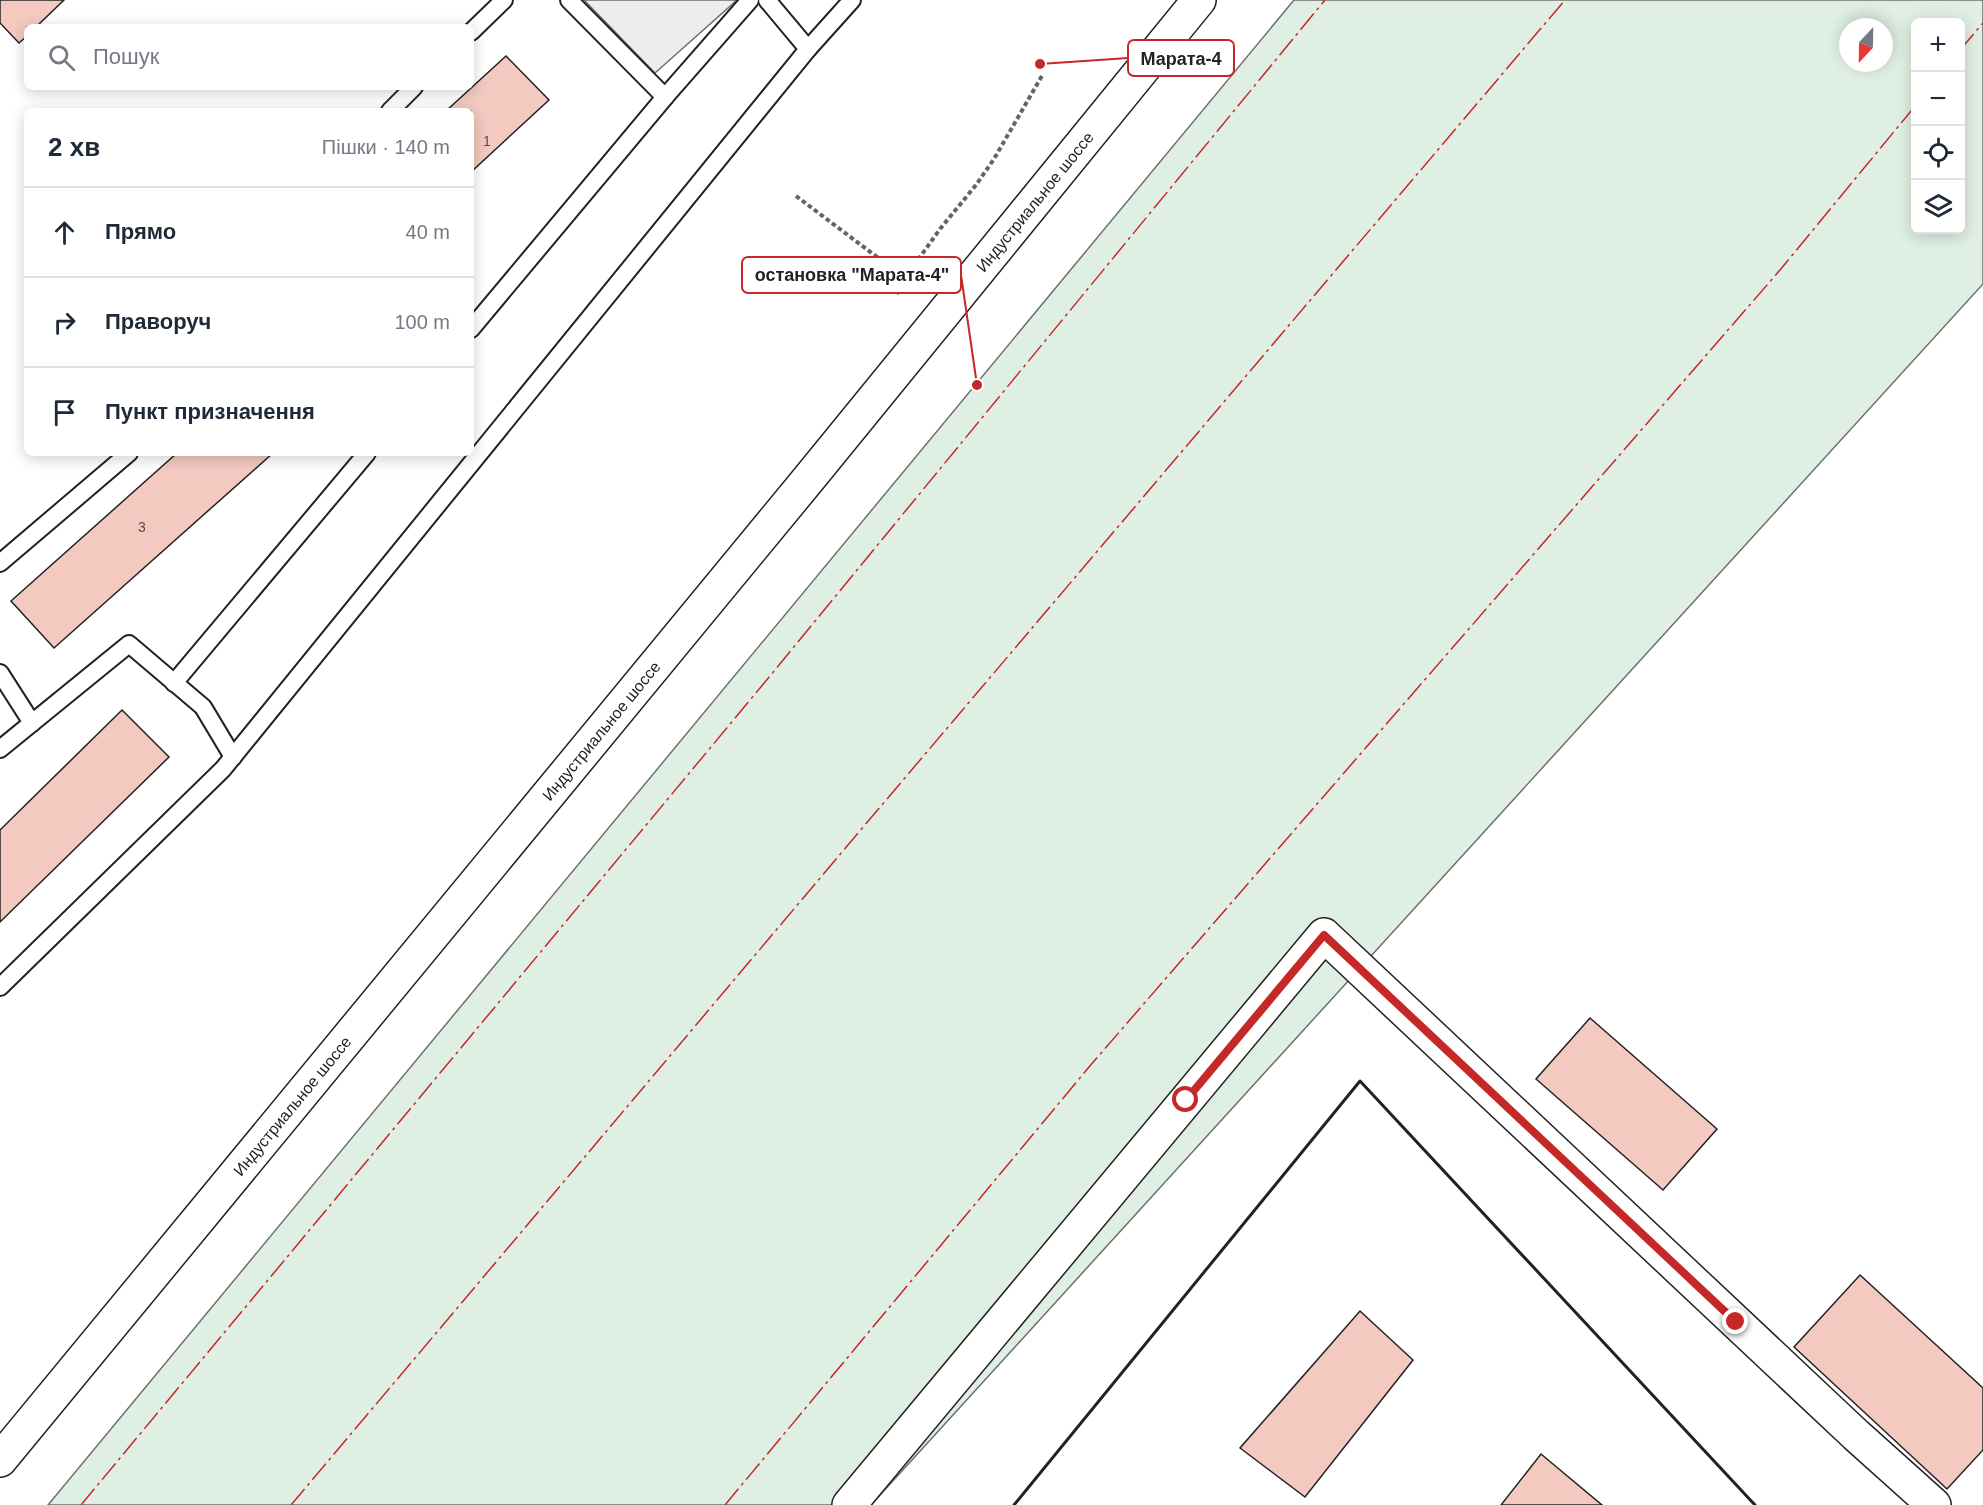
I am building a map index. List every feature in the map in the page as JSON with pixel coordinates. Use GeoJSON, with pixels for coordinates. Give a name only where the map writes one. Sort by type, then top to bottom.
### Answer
{"type":"FeatureCollection","features":[{"type":"Feature","properties":{"kind":"main road","name":"Индустриальное шоссе"},"geometry":{"type":"LineString","coordinates":[[4,1448],[811,476],[1199,0]]}},
{"type":"Feature","properties":{"kind":"main road"},"geometry":{"type":"LineString","coordinates":[[849,1505],[1324,935],[1934,1505]]}},
{"type":"Feature","properties":{"kind":"lane"},"geometry":{"type":"LineString","coordinates":[[474,29],[504,0]]}},
{"type":"Feature","properties":{"kind":"lane"},"geometry":{"type":"LineString","coordinates":[[569,0],[665,97]]}},
{"type":"Feature","properties":{"kind":"lane"},"geometry":{"type":"LineString","coordinates":[[474,325],[665,97],[750,0]]}},
{"type":"Feature","properties":{"kind":"lane"},"geometry":{"type":"LineString","coordinates":[[768,0],[808,49]]}},
{"type":"Feature","properties":{"kind":"lane"},"geometry":{"type":"LineString","coordinates":[[0,987],[223,770],[808,49],[852,0]]}},
{"type":"Feature","properties":{"kind":"lane"},"geometry":{"type":"LineString","coordinates":[[393,108],[411,90]]}},
{"type":"Feature","properties":{"kind":"lane"},"geometry":{"type":"LineString","coordinates":[[0,563],[125,456]]}},
{"type":"Feature","properties":{"kind":"lane"},"geometry":{"type":"LineString","coordinates":[[174,683],[364,456]]}},
{"type":"Feature","properties":{"kind":"lane"},"geometry":{"type":"LineString","coordinates":[[0,749],[129,644],[203,707],[233,757]]}},
{"type":"Feature","properties":{"kind":"lane"},"geometry":{"type":"LineString","coordinates":[[0,673],[32,723]]}},
{"type":"Feature","properties":{"kind":"path"},"geometry":{"type":"LineString","coordinates":[[896,296],[905,278],[940,229],[994,159],[1043,74]]}},
{"type":"Feature","properties":{"kind":"path"},"geometry":{"type":"LineString","coordinates":[[796,196],[905,278]]}},
{"type":"Feature","properties":{"kind":"green space"},"geometry":{"type":"Polygon","coordinates":[[[1294,0],[1983,0],[1983,284],[871,1505],[48,1505],[1294,0]]]}},
{"type":"Feature","properties":{"kind":"shaded area"},"geometry":{"type":"Polygon","coordinates":[[[584,0],[737,0],[655,73],[584,0]]]}},
{"type":"Feature","properties":{"kind":"building"},"geometry":{"type":"Polygon","coordinates":[[[0,0],[64,0],[39,24],[24,24],[24,39],[19,43],[0,23],[0,0]]]}},
{"type":"Feature","properties":{"kind":"building"},"geometry":{"type":"Polygon","coordinates":[[[506,56],[549,100],[474,169],[474,108],[449,108],[469,90],[474,90],[474,85],[506,56]]]}},
{"type":"Feature","properties":{"kind":"building"},"geometry":{"type":"Polygon","coordinates":[[[174,456],[270,456],[54,648],[11,601],[174,456]]]}},
{"type":"Feature","properties":{"kind":"building"},"geometry":{"type":"Polygon","coordinates":[[[122,710],[169,757],[0,922],[0,830],[122,710]]]}},
{"type":"Feature","properties":{"kind":"building"},"geometry":{"type":"Polygon","coordinates":[[[1590,1018],[1717,1129],[1663,1190],[1536,1079],[1590,1018]]]}},
{"type":"Feature","properties":{"kind":"building"},"geometry":{"type":"Polygon","coordinates":[[[1860,1275],[1983,1388],[1983,1450],[1947,1489],[1794,1347],[1860,1275]]]}},
{"type":"Feature","properties":{"kind":"building"},"geometry":{"type":"Polygon","coordinates":[[[1360,1311],[1413,1360],[1305,1497],[1240,1448],[1360,1311]]]}},
{"type":"Feature","properties":{"kind":"building"},"geometry":{"type":"Polygon","coordinates":[[[1541,1454],[1602,1505],[1501,1505],[1541,1454]]]}},
{"type":"Feature","properties":{"kind":"wall"},"geometry":{"type":"LineString","coordinates":[[1014,1505],[1360,1081],[1755,1505]]}},
{"type":"Feature","properties":{"kind":"power"},"geometry":{"type":"LineString","coordinates":[[81,1505],[765,682],[1325,0]]}},
{"type":"Feature","properties":{"kind":"power"},"geometry":{"type":"LineString","coordinates":[[291,1505],[1565,0]]}},
{"type":"Feature","properties":{"kind":"power"},"geometry":{"type":"LineString","coordinates":[[1965,44],[1983,23]]}},
{"type":"Feature","properties":{"kind":"power"},"geometry":{"type":"LineString","coordinates":[[725,1505],[1089,1067],[1780,270],[1911,111]]}},
{"type":"Feature","properties":{"kind":"place","name":"Марата-4"},"geometry":{"type":"Point","coordinates":[1040,64]}},
{"type":"Feature","properties":{"kind":"place","name":"остановка \"Марата-4\""},"geometry":{"type":"Point","coordinates":[977,385]}},
{"type":"Feature","properties":{"kind":"route"},"geometry":{"type":"LineString","coordinates":[[1186,1100],[1324,935],[1736,1322]]}}]}
